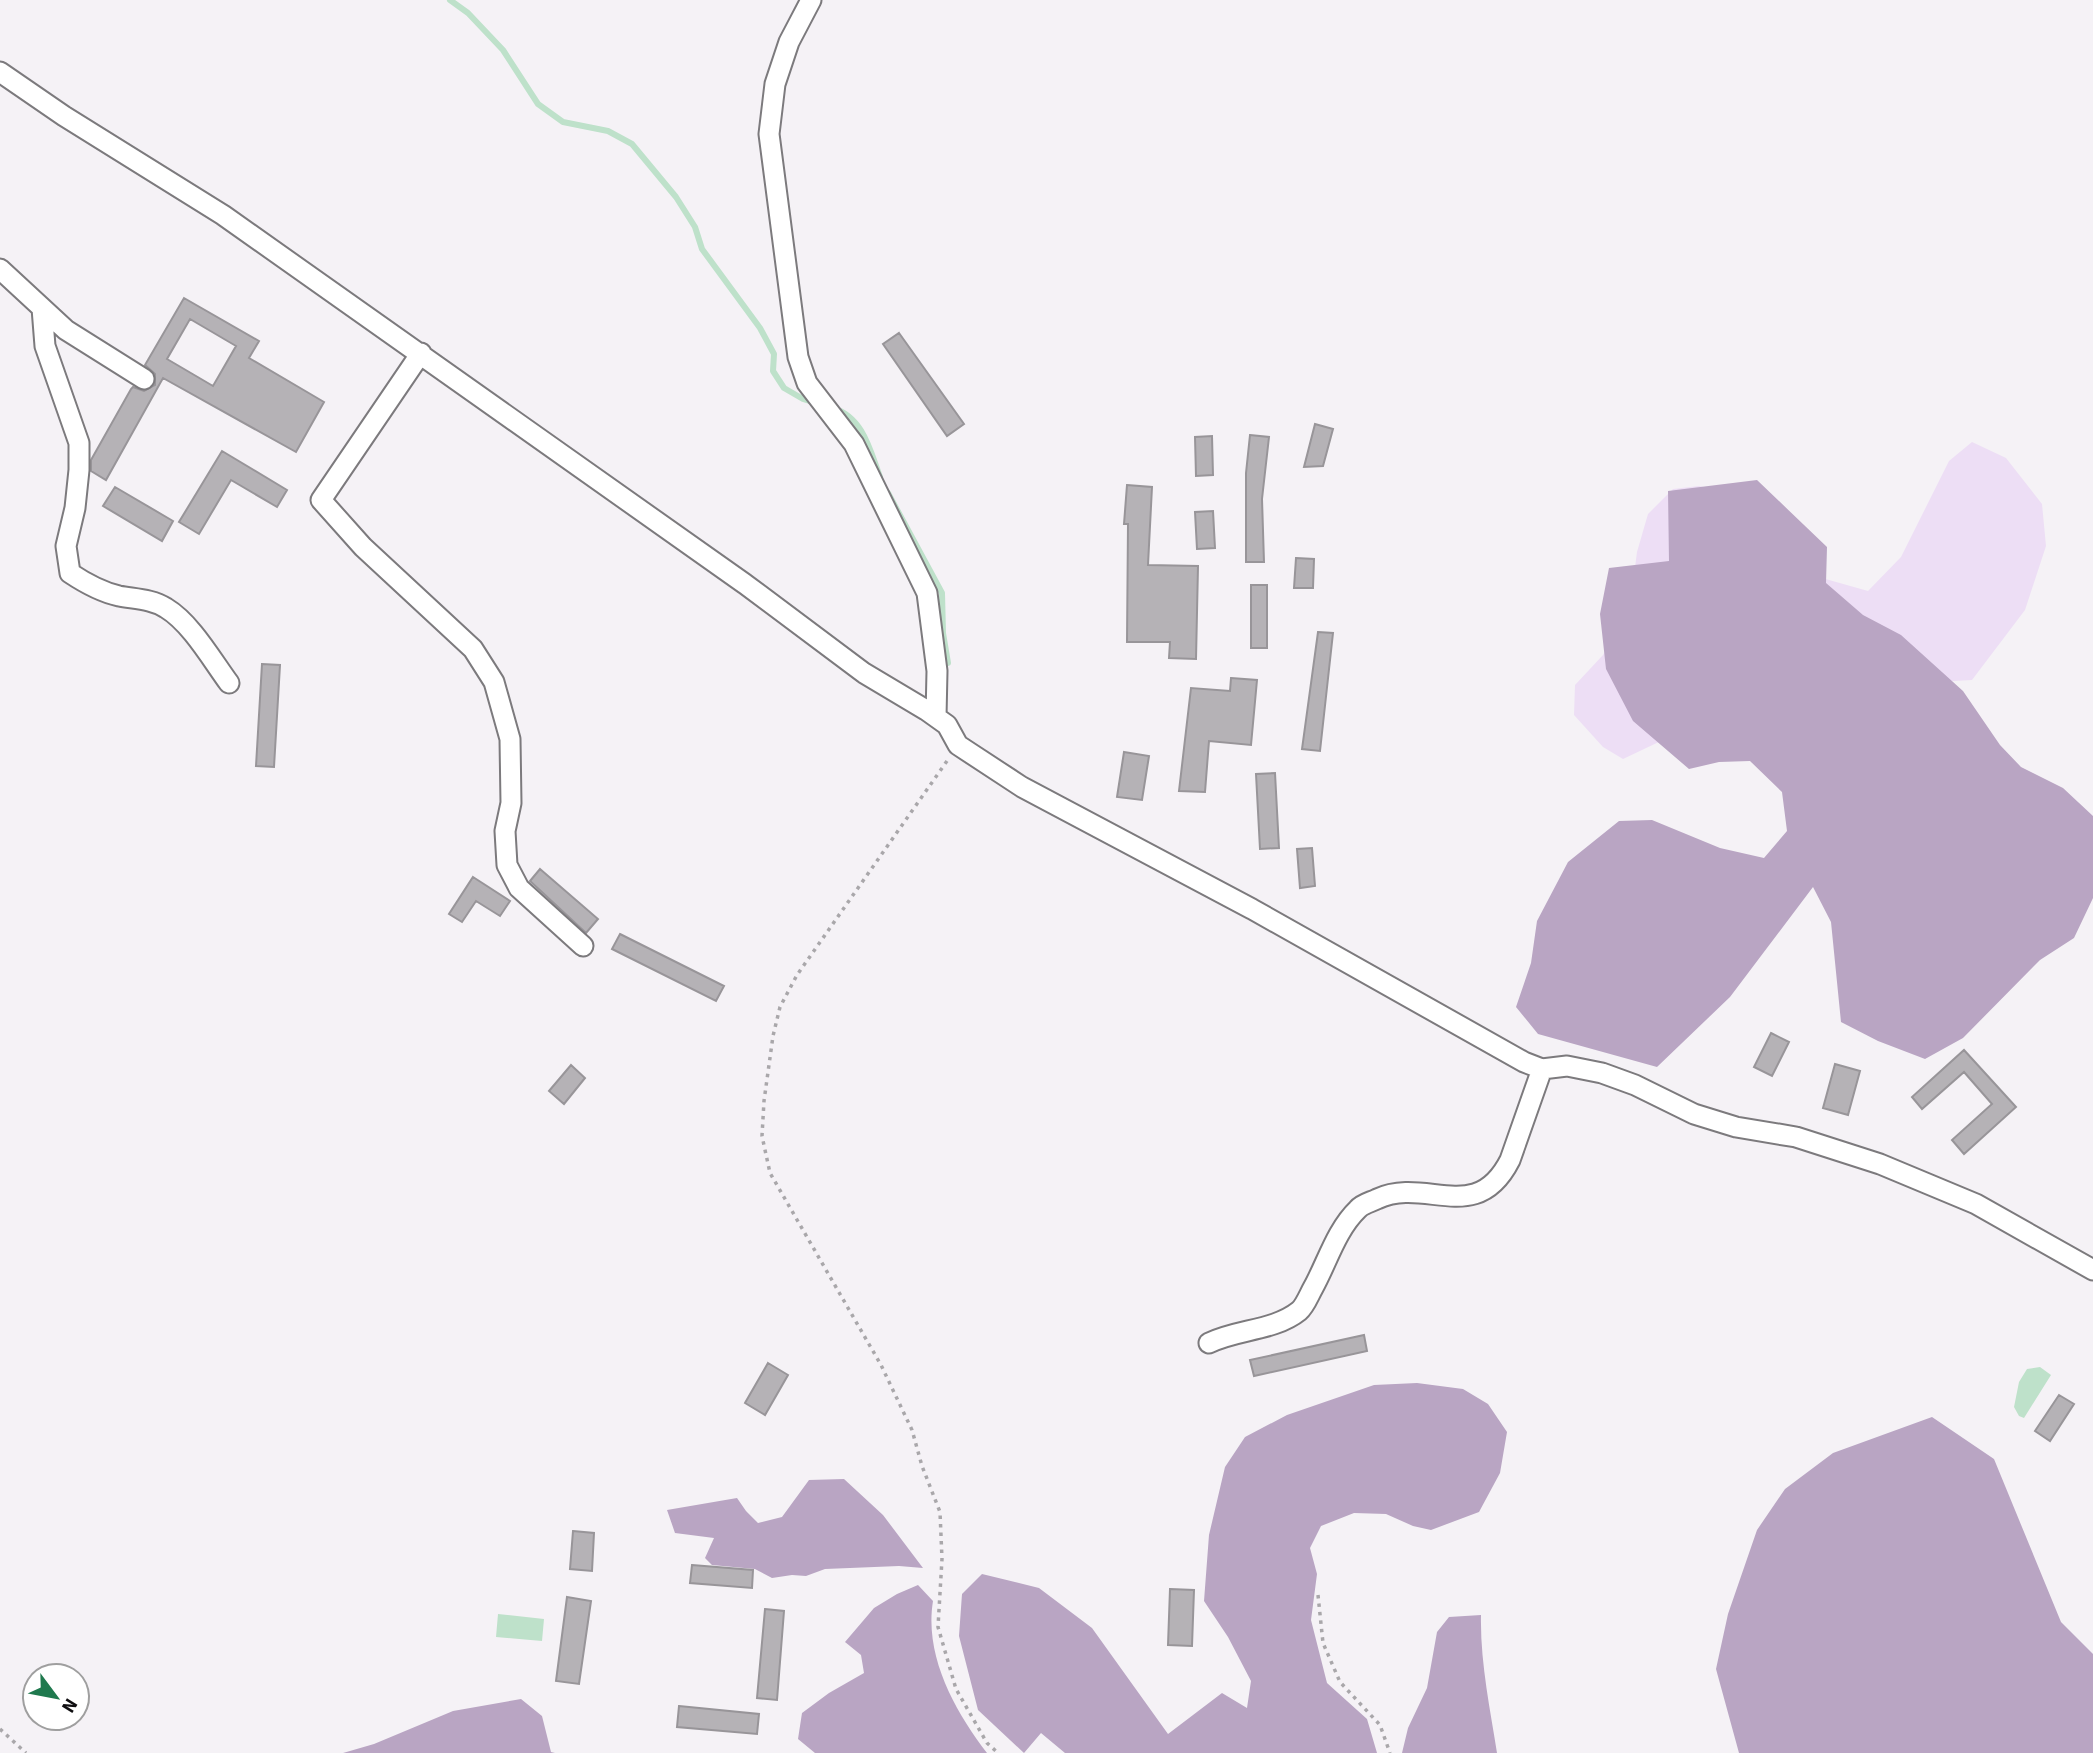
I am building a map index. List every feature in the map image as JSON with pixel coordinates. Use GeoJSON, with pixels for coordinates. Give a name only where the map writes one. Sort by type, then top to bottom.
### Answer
{"type":"FeatureCollection","features":[{"type":"Feature","properties":{"kind":"street"},"geometry":{"type":"LineString","coordinates":[[811,0],[789,42],[775,84],[769,134],[798,358],[807,383],[854,444],[927,593],[937,671],[936,717]]}},
{"type":"Feature","properties":{"kind":"street"},"geometry":{"type":"LineString","coordinates":[[0,72],[64,116],[223,215],[421,353],[745,584],[864,673],[936,717],[947,725],[958,746],[1022,787],[1252,909],[1524,1062],[1542,1069],[1567,1066],[1602,1073],[1635,1085],[1694,1114],[1736,1127],[1796,1137],[1880,1164],[1976,1204],[2093,1270]]}},
{"type":"Feature","properties":{"kind":"street"},"geometry":{"type":"LineString","coordinates":[[0,269],[66,330],[144,379]]}},
{"type":"Feature","properties":{"kind":"street"},"geometry":{"type":"LineString","coordinates":[[42,308],[45,346],[79,443],[75,508],[66,546],[70,573],[85,583],[116,595],[165,607],[176,615],[229,684]]}},
{"type":"Feature","properties":{"kind":"street"},"geometry":{"type":"LineString","coordinates":[[421,353],[321,500],[363,547],[473,649],[494,682],[510,739],[511,803],[505,831],[507,865],[519,888],[583,946]]}},
{"type":"Feature","properties":{"kind":"street"},"geometry":{"type":"LineString","coordinates":[[1209,1343],[1226,1334],[1276,1324],[1301,1310],[1340,1232],[1359,1208],[1383,1196],[1409,1193],[1457,1197],[1477,1194],[1489,1188],[1503,1173],[1510,1160],[1542,1069]]}},
{"type":"Feature","properties":{"kind":"path"},"geometry":{"type":"LineString","coordinates":[[958,746],[797,975],[780,1007],[765,1088],[762,1136],[770,1173],[881,1365],[912,1430],[922,1466],[940,1512],[942,1559],[939,1627],[956,1689],[986,1744],[998,1753]]}},
{"type":"Feature","properties":{"kind":"path"},"geometry":{"type":"LineString","coordinates":[[1318,1595],[1323,1643],[1340,1682],[1380,1725],[1390,1753]]}},
{"type":"Feature","properties":{"kind":"path"},"geometry":{"type":"LineString","coordinates":[[0,1729],[26,1753]]}},
{"type":"Feature","properties":{"kind":"shaded area"},"geometry":{"type":"Polygon","coordinates":[[[1972,442],[2006,458],[2042,504],[2046,546],[2025,610],[1972,680],[1880,685],[1722,712],[1623,759],[1603,747],[1574,715],[1575,685],[1603,655],[1630,606],[1637,552],[1648,514],[1673,489],[1699,486],[1726,492],[1822,578],[1868,591],[1901,557],[1949,461],[1972,442]]]}},
{"type":"Feature","properties":{"kind":"shaded area"},"geometry":{"type":"Polygon","coordinates":[[[1757,480],[1827,547],[1826,583],[1863,615],[1901,635],[1963,691],[2000,745],[2021,767],[2063,788],[2093,816],[2093,898],[2074,938],[2040,960],[1963,1038],[1925,1059],[1878,1041],[1841,1022],[1831,922],[1813,887],[1730,997],[1657,1067],[1538,1034],[1516,1007],[1531,963],[1537,921],[1568,862],[1619,821],[1652,820],[1720,848],[1764,858],[1787,831],[1782,792],[1750,761],[1719,762],[1689,769],[1633,721],[1606,669],[1600,614],[1609,568],[1669,561],[1668,491],[1757,480]]]}},
{"type":"Feature","properties":{"kind":"shaded area"},"geometry":{"type":"Polygon","coordinates":[[[2040,1367],[2051,1375],[2024,1418],[2019,1416],[2014,1407],[2019,1382],[2027,1369],[2040,1367]]]}},
{"type":"Feature","properties":{"kind":"shaded area"},"geometry":{"type":"Polygon","coordinates":[[[1417,1383],[1463,1389],[1488,1404],[1507,1432],[1500,1473],[1479,1512],[1431,1530],[1413,1526],[1386,1514],[1354,1513],[1321,1526],[1310,1548],[1317,1574],[1311,1620],[1327,1683],[1367,1719],[1377,1753],[1065,1753],[1041,1733],[1024,1753],[978,1710],[959,1636],[962,1594],[982,1574],[1039,1588],[1092,1628],[1168,1734],[1222,1693],[1247,1708],[1251,1681],[1228,1637],[1204,1601],[1209,1535],[1225,1467],[1245,1437],[1287,1415],[1374,1385],[1417,1383]]]}},
{"type":"Feature","properties":{"kind":"shaded area"},"geometry":{"type":"Polygon","coordinates":[[[1932,1417],[1994,1459],[2061,1622],[2093,1654],[2093,1753],[1739,1753],[1716,1669],[1728,1614],[1757,1530],[1785,1489],[1833,1453],[1932,1417]]]}},
{"type":"Feature","properties":{"kind":"shaded area"},"geometry":{"type":"Polygon","coordinates":[[[844,1479],[883,1515],[923,1568],[899,1566],[825,1569],[806,1576],[772,1578],[755,1569],[712,1565],[705,1558],[714,1538],[675,1533],[667,1510],[737,1498],[758,1523],[782,1517],[809,1480],[844,1479]]]}},
{"type":"Feature","properties":{"kind":"shaded area"},"geometry":{"type":"Polygon","coordinates":[[[918,1585],[933,1601],[933,1642],[945,1682],[953,1701],[987,1753],[815,1753],[798,1739],[802,1713],[829,1693],[864,1673],[861,1655],[845,1642],[874,1608],[918,1585]]]}},
{"type":"Feature","properties":{"kind":"shaded area"},"geometry":{"type":"Polygon","coordinates":[[[498,1614],[544,1619],[542,1641],[496,1637],[498,1614]]]}},
{"type":"Feature","properties":{"kind":"shaded area"},"geometry":{"type":"Polygon","coordinates":[[[1481,1615],[1484,1667],[1497,1753],[1402,1753],[1408,1728],[1427,1688],[1437,1632],[1449,1617],[1481,1615]]]}},
{"type":"Feature","properties":{"kind":"shaded area"},"geometry":{"type":"Polygon","coordinates":[[[521,1699],[542,1716],[551,1752],[555,1753],[343,1753],[374,1744],[453,1711],[521,1699]]]}},
{"type":"Feature","properties":{"kind":"building"},"geometry":{"type":"Polygon","coordinates":[[[184,298],[259,341],[249,358],[324,402],[296,452],[163,378],[106,480],[91,471],[91,460],[131,389],[133,387],[144,391],[155,385],[155,374],[145,365],[184,298]],[[190,319],[167,359],[213,386],[236,346],[190,319]]]}},
{"type":"Feature","properties":{"kind":"building"},"geometry":{"type":"Polygon","coordinates":[[[899,333],[964,424],[947,436],[883,344],[899,333]]]}},
{"type":"Feature","properties":{"kind":"building"},"geometry":{"type":"Polygon","coordinates":[[[1315,424],[1333,429],[1323,466],[1304,467],[1315,424]]]}},
{"type":"Feature","properties":{"kind":"building"},"geometry":{"type":"Polygon","coordinates":[[[1250,435],[1269,437],[1262,499],[1264,562],[1246,562],[1246,473],[1250,435]]]}},
{"type":"Feature","properties":{"kind":"building"},"geometry":{"type":"Polygon","coordinates":[[[1212,436],[1213,475],[1196,476],[1195,437],[1212,436]]]}},
{"type":"Feature","properties":{"kind":"building"},"geometry":{"type":"Polygon","coordinates":[[[222,451],[287,490],[277,507],[231,480],[199,534],[179,522],[222,451]]]}},
{"type":"Feature","properties":{"kind":"building"},"geometry":{"type":"Polygon","coordinates":[[[1127,485],[1152,487],[1148,565],[1198,566],[1196,659],[1169,658],[1170,642],[1127,642],[1128,524],[1124,524],[1127,485]]]}},
{"type":"Feature","properties":{"kind":"building"},"geometry":{"type":"Polygon","coordinates":[[[115,487],[173,521],[162,541],[103,506],[115,487]]]}},
{"type":"Feature","properties":{"kind":"building"},"geometry":{"type":"Polygon","coordinates":[[[1213,511],[1215,548],[1197,549],[1195,512],[1213,511]]]}},
{"type":"Feature","properties":{"kind":"building"},"geometry":{"type":"Polygon","coordinates":[[[1296,558],[1314,559],[1313,588],[1294,588],[1296,558]]]}},
{"type":"Feature","properties":{"kind":"building"},"geometry":{"type":"Polygon","coordinates":[[[1251,585],[1267,585],[1267,648],[1251,648],[1251,585]]]}},
{"type":"Feature","properties":{"kind":"building"},"geometry":{"type":"Polygon","coordinates":[[[1318,632],[1333,633],[1320,751],[1302,749],[1318,632]]]}},
{"type":"Feature","properties":{"kind":"building"},"geometry":{"type":"Polygon","coordinates":[[[262,664],[280,665],[274,767],[256,766],[262,664]]]}},
{"type":"Feature","properties":{"kind":"building"},"geometry":{"type":"Polygon","coordinates":[[[1231,678],[1257,680],[1251,745],[1209,741],[1205,792],[1179,791],[1191,688],[1230,691],[1231,678]]]}},
{"type":"Feature","properties":{"kind":"building"},"geometry":{"type":"Polygon","coordinates":[[[1124,752],[1149,756],[1142,800],[1117,797],[1124,752]]]}},
{"type":"Feature","properties":{"kind":"building"},"geometry":{"type":"Polygon","coordinates":[[[1275,773],[1279,848],[1260,849],[1256,774],[1275,773]]]}},
{"type":"Feature","properties":{"kind":"building"},"geometry":{"type":"Polygon","coordinates":[[[1312,848],[1315,886],[1300,888],[1297,849],[1312,848]]]}},
{"type":"Feature","properties":{"kind":"building"},"geometry":{"type":"Polygon","coordinates":[[[540,869],[598,919],[586,933],[530,881],[540,869]]]}},
{"type":"Feature","properties":{"kind":"building"},"geometry":{"type":"Polygon","coordinates":[[[473,877],[510,901],[500,916],[476,901],[462,922],[449,914],[473,877]]]}},
{"type":"Feature","properties":{"kind":"building"},"geometry":{"type":"Polygon","coordinates":[[[620,934],[724,986],[716,1001],[612,949],[620,934]]]}},
{"type":"Feature","properties":{"kind":"building"},"geometry":{"type":"Polygon","coordinates":[[[1771,1033],[1789,1042],[1772,1076],[1754,1067],[1771,1033]]]}},
{"type":"Feature","properties":{"kind":"building"},"geometry":{"type":"Polygon","coordinates":[[[1964,1050],[2016,1107],[1964,1154],[1952,1140],[1992,1104],[1964,1072],[1922,1109],[1912,1097],[1964,1050]]]}},
{"type":"Feature","properties":{"kind":"building"},"geometry":{"type":"Polygon","coordinates":[[[1835,1064],[1860,1071],[1848,1115],[1823,1108],[1835,1064]]]}},
{"type":"Feature","properties":{"kind":"building"},"geometry":{"type":"Polygon","coordinates":[[[571,1065],[585,1078],[564,1104],[549,1091],[571,1065]]]}},
{"type":"Feature","properties":{"kind":"building"},"geometry":{"type":"Polygon","coordinates":[[[1364,1335],[1367,1351],[1254,1376],[1250,1360],[1364,1335]]]}},
{"type":"Feature","properties":{"kind":"building"},"geometry":{"type":"Polygon","coordinates":[[[768,1363],[788,1375],[765,1415],[745,1403],[768,1363]]]}},
{"type":"Feature","properties":{"kind":"building"},"geometry":{"type":"Polygon","coordinates":[[[2059,1395],[2074,1404],[2050,1441],[2035,1431],[2059,1395]]]}},
{"type":"Feature","properties":{"kind":"building"},"geometry":{"type":"Polygon","coordinates":[[[573,1531],[594,1533],[592,1571],[570,1569],[573,1531]]]}},
{"type":"Feature","properties":{"kind":"building"},"geometry":{"type":"Polygon","coordinates":[[[692,1565],[753,1570],[752,1588],[690,1583],[692,1565]]]}},
{"type":"Feature","properties":{"kind":"building"},"geometry":{"type":"Polygon","coordinates":[[[1170,1589],[1194,1590],[1192,1646],[1168,1645],[1170,1589]]]}},
{"type":"Feature","properties":{"kind":"building"},"geometry":{"type":"Polygon","coordinates":[[[567,1597],[591,1601],[579,1684],[556,1681],[567,1597]]]}},
{"type":"Feature","properties":{"kind":"building"},"geometry":{"type":"Polygon","coordinates":[[[765,1609],[784,1611],[777,1700],[757,1698],[765,1609]]]}},
{"type":"Feature","properties":{"kind":"building"},"geometry":{"type":"Polygon","coordinates":[[[679,1706],[759,1714],[757,1734],[677,1727],[679,1706]]]}},
{"type":"Feature","properties":{"kind":"waterway"},"geometry":{"type":"LineString","coordinates":[[450,0],[468,13],[503,50],[538,104],[563,122],[608,131],[632,144],[676,197],[695,227],[702,249],[760,328],[774,354],[773,371],[784,388],[816,403]]}},
{"type":"Feature","properties":{"kind":"waterway"},"geometry":{"type":"LineString","coordinates":[[833,408],[843,412],[858,427],[869,446],[880,477]]}},
{"type":"Feature","properties":{"kind":"waterway"},"geometry":{"type":"LineString","coordinates":[[888,493],[942,593],[943,633],[948,663]]}}]}
